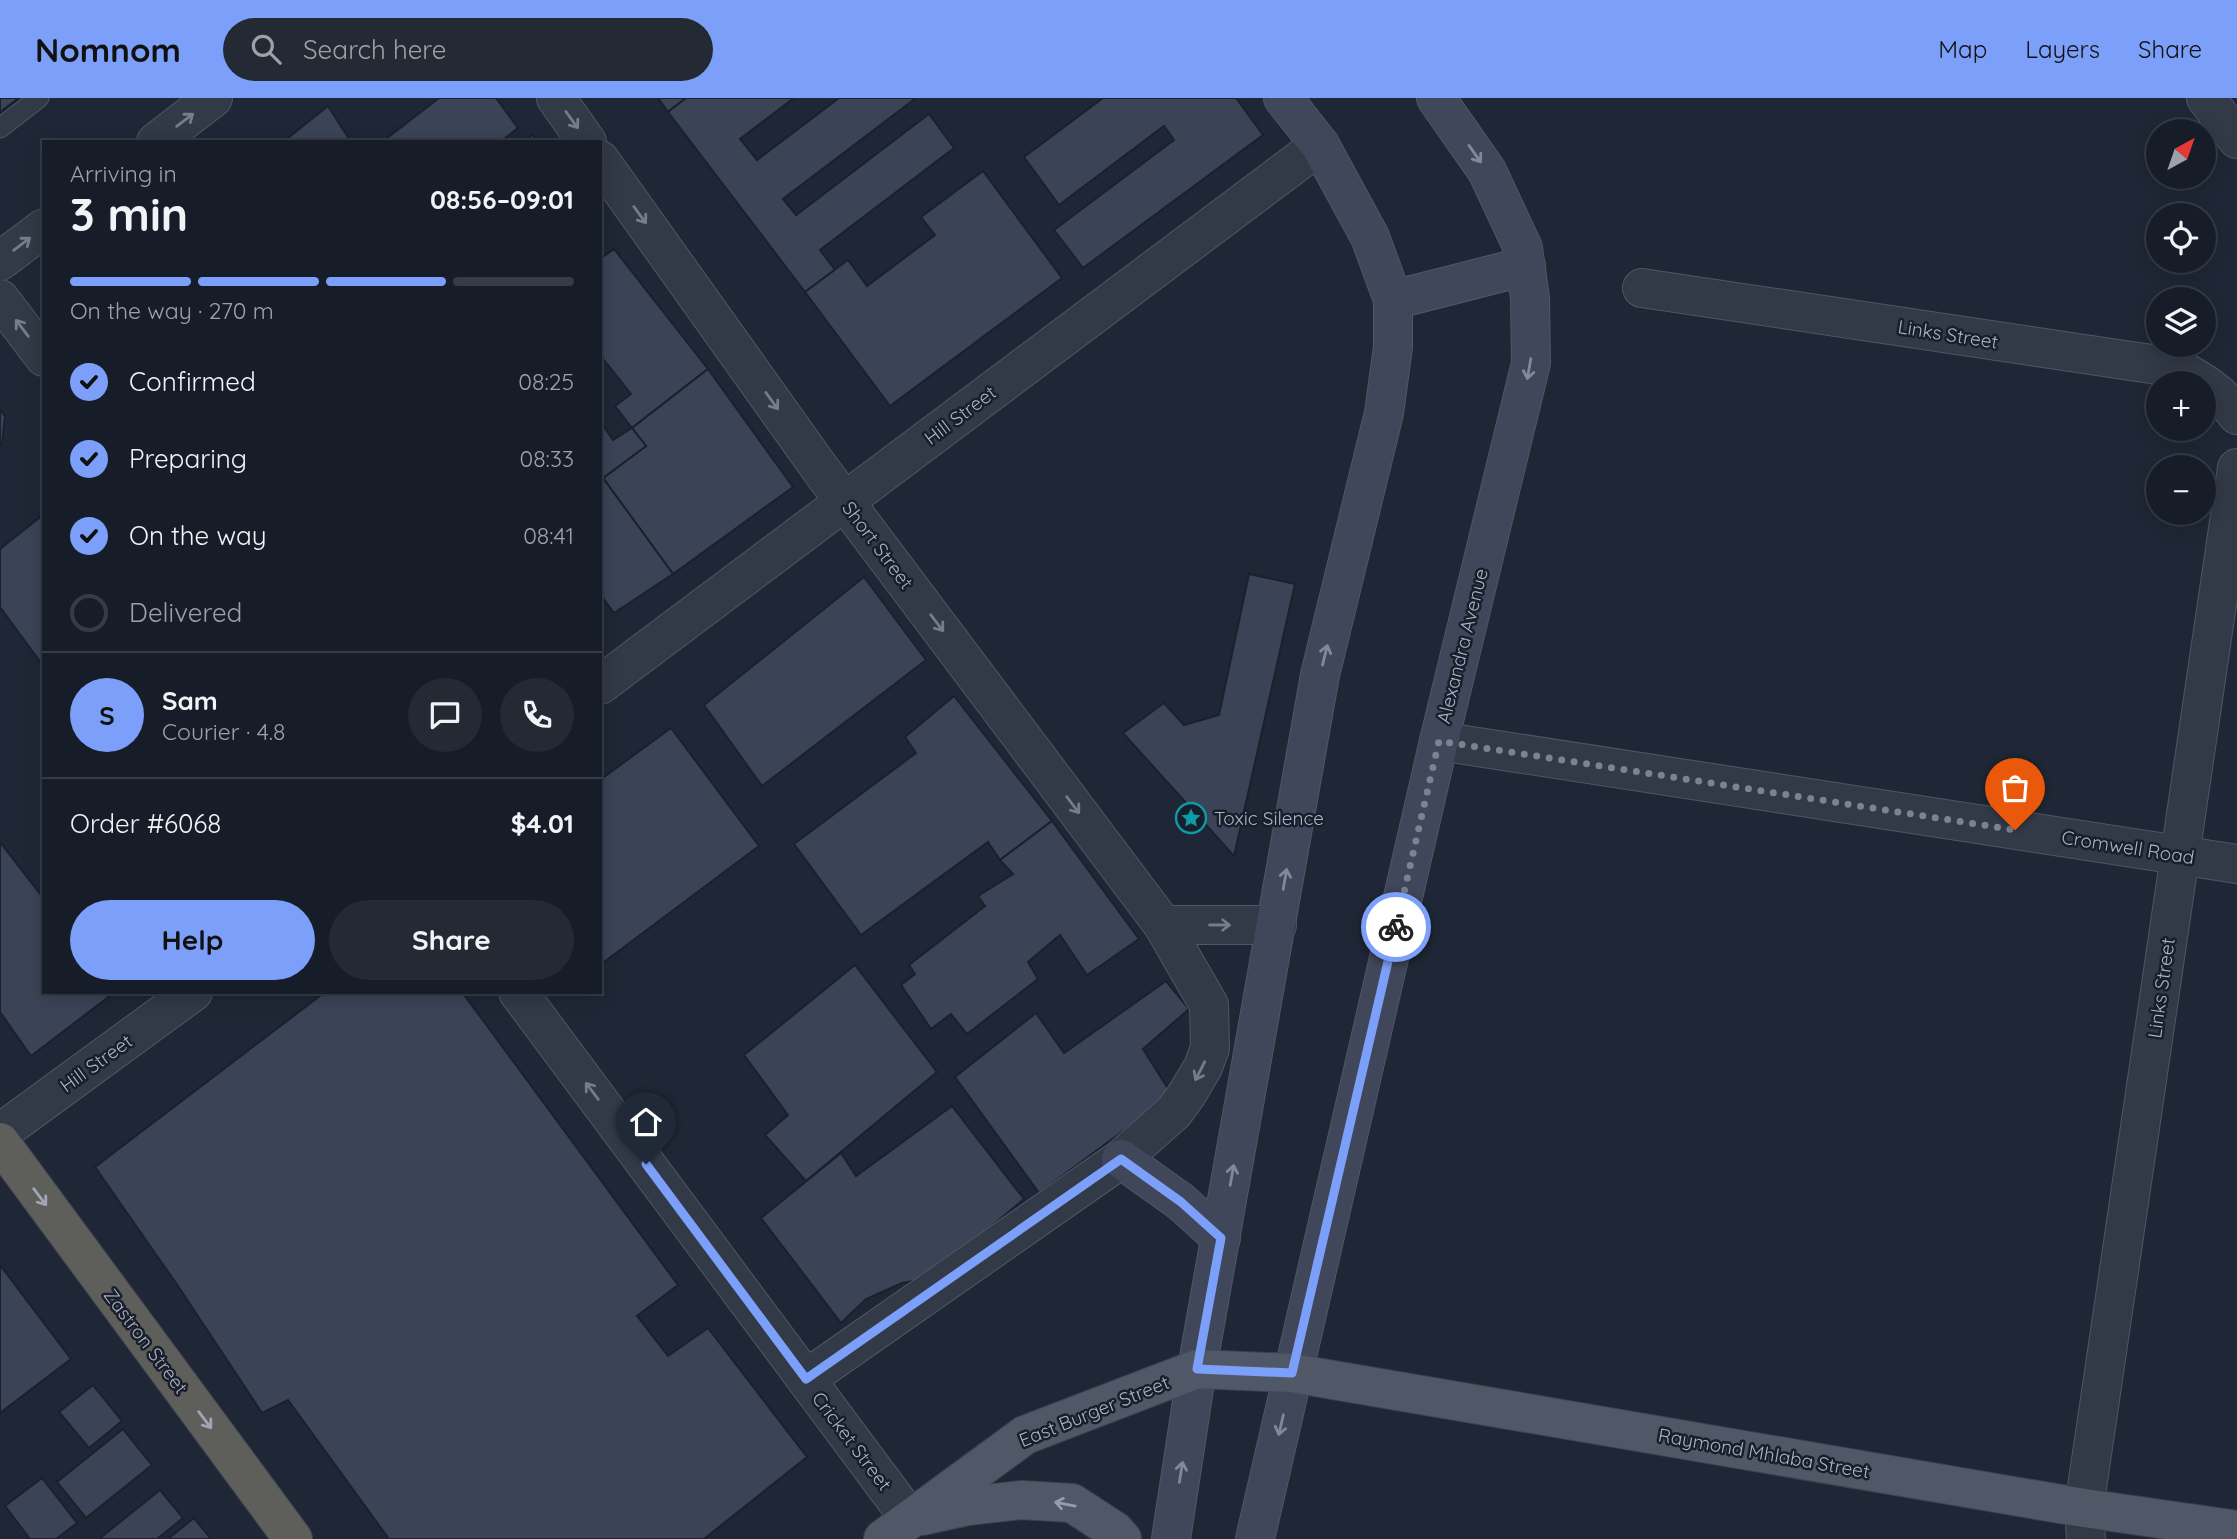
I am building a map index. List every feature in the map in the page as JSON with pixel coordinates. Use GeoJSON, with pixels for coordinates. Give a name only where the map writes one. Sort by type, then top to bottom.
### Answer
{"type":"FeatureCollection","features":[{"type":"Feature","properties":{"kind":"highway","name":"Zastron Street"},"geometry":{"type":"LineString","coordinates":[[0,1142],[293,1539]]}},
{"type":"Feature","properties":{"kind":"main road"},"geometry":{"type":"LineString","coordinates":[[1171,1539],[1197,1369],[1320,676],[1384,413],[1393,347],[1393,300],[1370,237],[1320,145],[1283,98]]}},
{"type":"Feature","properties":{"kind":"main road","name":"Alexandra Avenue"},"geometry":{"type":"LineString","coordinates":[[1255,1539],[1439,741],[1531,363],[1530,298],[1523,248],[1487,171],[1436,98]]}},
{"type":"Feature","properties":{"kind":"main road"},"geometry":{"type":"LineString","coordinates":[[1393,300],[1526,266]]}},
{"type":"Feature","properties":{"kind":"main road"},"geometry":{"type":"LineString","coordinates":[[1121,1159],[1181,1202],[1221,1238]]}},
{"type":"Feature","properties":{"kind":"main road","name":"East Burger Street"},"geometry":{"type":"LineString","coordinates":[[896,1529],[1025,1435],[1197,1369],[1292,1373]]}},
{"type":"Feature","properties":{"kind":"main road","name":"Raymond Mhlaba Street"},"geometry":{"type":"LineString","coordinates":[[1292,1373],[2085,1523],[2237,1530]]}},
{"type":"Feature","properties":{"kind":"main road"},"geometry":{"type":"LineString","coordinates":[[896,1529],[968,1506],[1021,1500],[1072,1503],[1115,1531],[1122,1539]]}},
{"type":"Feature","properties":{"kind":"street"},"geometry":{"type":"LineString","coordinates":[[159,140],[213,98]]}},
{"type":"Feature","properties":{"kind":"street"},"geometry":{"type":"LineString","coordinates":[[556,98],[586,140]]}},
{"type":"Feature","properties":{"kind":"street"},"geometry":{"type":"LineString","coordinates":[[2206,98],[2237,139]]}},
{"type":"Feature","properties":{"kind":"street","name":"Hill Street"},"geometry":{"type":"LineString","coordinates":[[602,684],[1320,145]]}},
{"type":"Feature","properties":{"kind":"street","name":"Short Street"},"geometry":{"type":"LineString","coordinates":[[602,163],[846,501],[1163,925],[1209,1005],[1210,1048],[1203,1067],[1174,1112],[1121,1159]]}},
{"type":"Feature","properties":{"kind":"street"},"geometry":{"type":"LineString","coordinates":[[0,261],[42,230]]}},
{"type":"Feature","properties":{"kind":"street","name":"Links Street"},"geometry":{"type":"LineString","coordinates":[[1642,288],[2178,368],[2202,381],[2227,400],[2237,415]]}},
{"type":"Feature","properties":{"kind":"street"},"geometry":{"type":"LineString","coordinates":[[0,299],[42,354]]}},
{"type":"Feature","properties":{"kind":"street","name":"Links Street"},"geometry":{"type":"LineString","coordinates":[[2085,1523],[2237,468]]}},
{"type":"Feature","properties":{"kind":"street","name":"Cromwell Road"},"geometry":{"type":"LineString","coordinates":[[1439,741],[2237,864]]}},
{"type":"Feature","properties":{"kind":"street"},"geometry":{"type":"LineString","coordinates":[[1163,925],[1277,925]]}},
{"type":"Feature","properties":{"kind":"street","name":"Hill Street"},"geometry":{"type":"LineString","coordinates":[[0,1133],[189,994]]}},
{"type":"Feature","properties":{"kind":"street","name":"Cricket Street"},"geometry":{"type":"LineString","coordinates":[[520,994],[806,1379],[896,1529]]}},
{"type":"Feature","properties":{"kind":"street"},"geometry":{"type":"LineString","coordinates":[[806,1379],[1121,1159]]}},
{"type":"Feature","properties":{"kind":"lane"},"geometry":{"type":"LineString","coordinates":[[0,128],[39,98]]}},
{"type":"Feature","properties":{"kind":"building"},"geometry":{"type":"Polygon","coordinates":[[[0,98],[19,98],[0,112],[0,98]]]}},
{"type":"Feature","properties":{"kind":"building"},"geometry":{"type":"Polygon","coordinates":[[[439,98],[496,98],[518,128],[503,140],[385,140],[439,98]]]}},
{"type":"Feature","properties":{"kind":"building"},"geometry":{"type":"Polygon","coordinates":[[[658,98],[686,98],[668,112],[658,98]]]}},
{"type":"Feature","properties":{"kind":"building"},"geometry":{"type":"Polygon","coordinates":[[[686,98],[794,98],[740,139],[757,160],[839,98],[916,98],[783,199],[796,215],[929,114],[954,148],[820,250],[835,270],[805,292],[668,112],[686,98]]]}},
{"type":"Feature","properties":{"kind":"building"},"geometry":{"type":"Polygon","coordinates":[[[1103,98],[1236,98],[1263,135],[1083,268],[1054,230],[1174,140],[1164,126],[1059,205],[1024,157],[1103,98]]]}},
{"type":"Feature","properties":{"kind":"building"},"geometry":{"type":"Polygon","coordinates":[[[328,106],[350,140],[286,140],[328,106]]]}},
{"type":"Feature","properties":{"kind":"building"},"geometry":{"type":"Polygon","coordinates":[[[983,171],[1062,278],[890,406],[805,292],[848,260],[867,286],[935,235],[921,217],[983,171]]]}},
{"type":"Feature","properties":{"kind":"building"},"geometry":{"type":"Polygon","coordinates":[[[614,249],[708,369],[632,428],[615,406],[631,394],[602,358],[602,258],[614,249]]]}},
{"type":"Feature","properties":{"kind":"building"},"geometry":{"type":"Polygon","coordinates":[[[708,369],[793,487],[673,574],[603,478],[646,446],[632,428],[708,369]]]}},
{"type":"Feature","properties":{"kind":"building"},"geometry":{"type":"Polygon","coordinates":[[[0,410],[5,416],[0,446],[0,410]]]}},
{"type":"Feature","properties":{"kind":"building"},"geometry":{"type":"Polygon","coordinates":[[[602,424],[613,440],[632,428],[646,446],[603,478],[673,574],[614,613],[602,597],[602,424]]]}},
{"type":"Feature","properties":{"kind":"building"},"geometry":{"type":"Polygon","coordinates":[[[42,516],[42,664],[0,607],[0,549],[42,516]]]}},
{"type":"Feature","properties":{"kind":"building"},"geometry":{"type":"Polygon","coordinates":[[[1249,574],[1295,584],[1234,856],[1123,733],[1164,703],[1184,725],[1219,715],[1249,574]]]}},
{"type":"Feature","properties":{"kind":"building"},"geometry":{"type":"Polygon","coordinates":[[[864,577],[926,660],[762,786],[704,705],[864,577]]]}},
{"type":"Feature","properties":{"kind":"building"},"geometry":{"type":"Polygon","coordinates":[[[954,696],[1052,821],[1000,860],[988,842],[861,935],[794,844],[916,753],[905,737],[954,696]]]}},
{"type":"Feature","properties":{"kind":"building"},"geometry":{"type":"Polygon","coordinates":[[[671,728],[759,846],[602,964],[602,779],[671,728]]]}},
{"type":"Feature","properties":{"kind":"building"},"geometry":{"type":"Polygon","coordinates":[[[1052,821],[1139,939],[1087,975],[1060,935],[1028,962],[1038,979],[967,1034],[951,1014],[931,1029],[901,985],[915,974],[909,965],[985,906],[978,896],[1013,874],[1000,860],[1052,821]]]}},
{"type":"Feature","properties":{"kind":"building"},"geometry":{"type":"Polygon","coordinates":[[[0,842],[42,896],[42,994],[112,994],[31,1056],[0,1012],[0,842]]]}},
{"type":"Feature","properties":{"kind":"building"},"geometry":{"type":"Polygon","coordinates":[[[855,965],[937,1072],[806,1181],[765,1135],[788,1115],[744,1055],[855,965]]]}},
{"type":"Feature","properties":{"kind":"building"},"geometry":{"type":"Polygon","coordinates":[[[1166,981],[1189,1009],[1143,1049],[1172,1095],[1039,1193],[955,1077],[1036,1013],[1064,1053],[1166,981]]]}},
{"type":"Feature","properties":{"kind":"building"},"geometry":{"type":"Polygon","coordinates":[[[322,994],[463,994],[678,1285],[637,1316],[668,1356],[708,1328],[807,1457],[704,1539],[389,1539],[288,1400],[262,1413],[95,1167],[322,994]]]}},
{"type":"Feature","properties":{"kind":"building"},"geometry":{"type":"Polygon","coordinates":[[[952,1106],[1024,1199],[930,1278],[902,1283],[866,1299],[841,1323],[761,1218],[841,1153],[856,1176],[952,1106]]]}},
{"type":"Feature","properties":{"kind":"building"},"geometry":{"type":"Polygon","coordinates":[[[0,1265],[71,1359],[0,1413],[0,1265]]]}},
{"type":"Feature","properties":{"kind":"building"},"geometry":{"type":"Polygon","coordinates":[[[93,1385],[122,1421],[89,1448],[59,1412],[93,1385]]]}},
{"type":"Feature","properties":{"kind":"building"},"geometry":{"type":"Polygon","coordinates":[[[123,1429],[152,1465],[86,1518],[57,1482],[123,1429]]]}},
{"type":"Feature","properties":{"kind":"building"},"geometry":{"type":"Polygon","coordinates":[[[42,1478],[77,1523],[56,1539],[30,1539],[5,1506],[42,1478]]]}},
{"type":"Feature","properties":{"kind":"building"},"geometry":{"type":"Polygon","coordinates":[[[160,1490],[183,1518],[157,1539],[99,1539],[160,1490]]]}},
{"type":"Feature","properties":{"kind":"building"},"geometry":{"type":"Polygon","coordinates":[[[194,1518],[211,1539],[168,1539],[194,1518]]]}},
{"type":"Feature","properties":{"kind":"way so far"},"geometry":{"type":"LineString","coordinates":[[1396,927],[1439,741],[2015,830]]}},
{"type":"Feature","properties":{"kind":"place","name":"Toxic Silence"},"geometry":{"type":"Point","coordinates":[1191,818]}},
{"type":"Feature","properties":{"kind":"route"},"geometry":{"type":"LineString","coordinates":[[646,1164],[806,1379],[1121,1159],[1181,1202],[1221,1238],[1197,1369],[1292,1373],[1396,927]]}}]}
